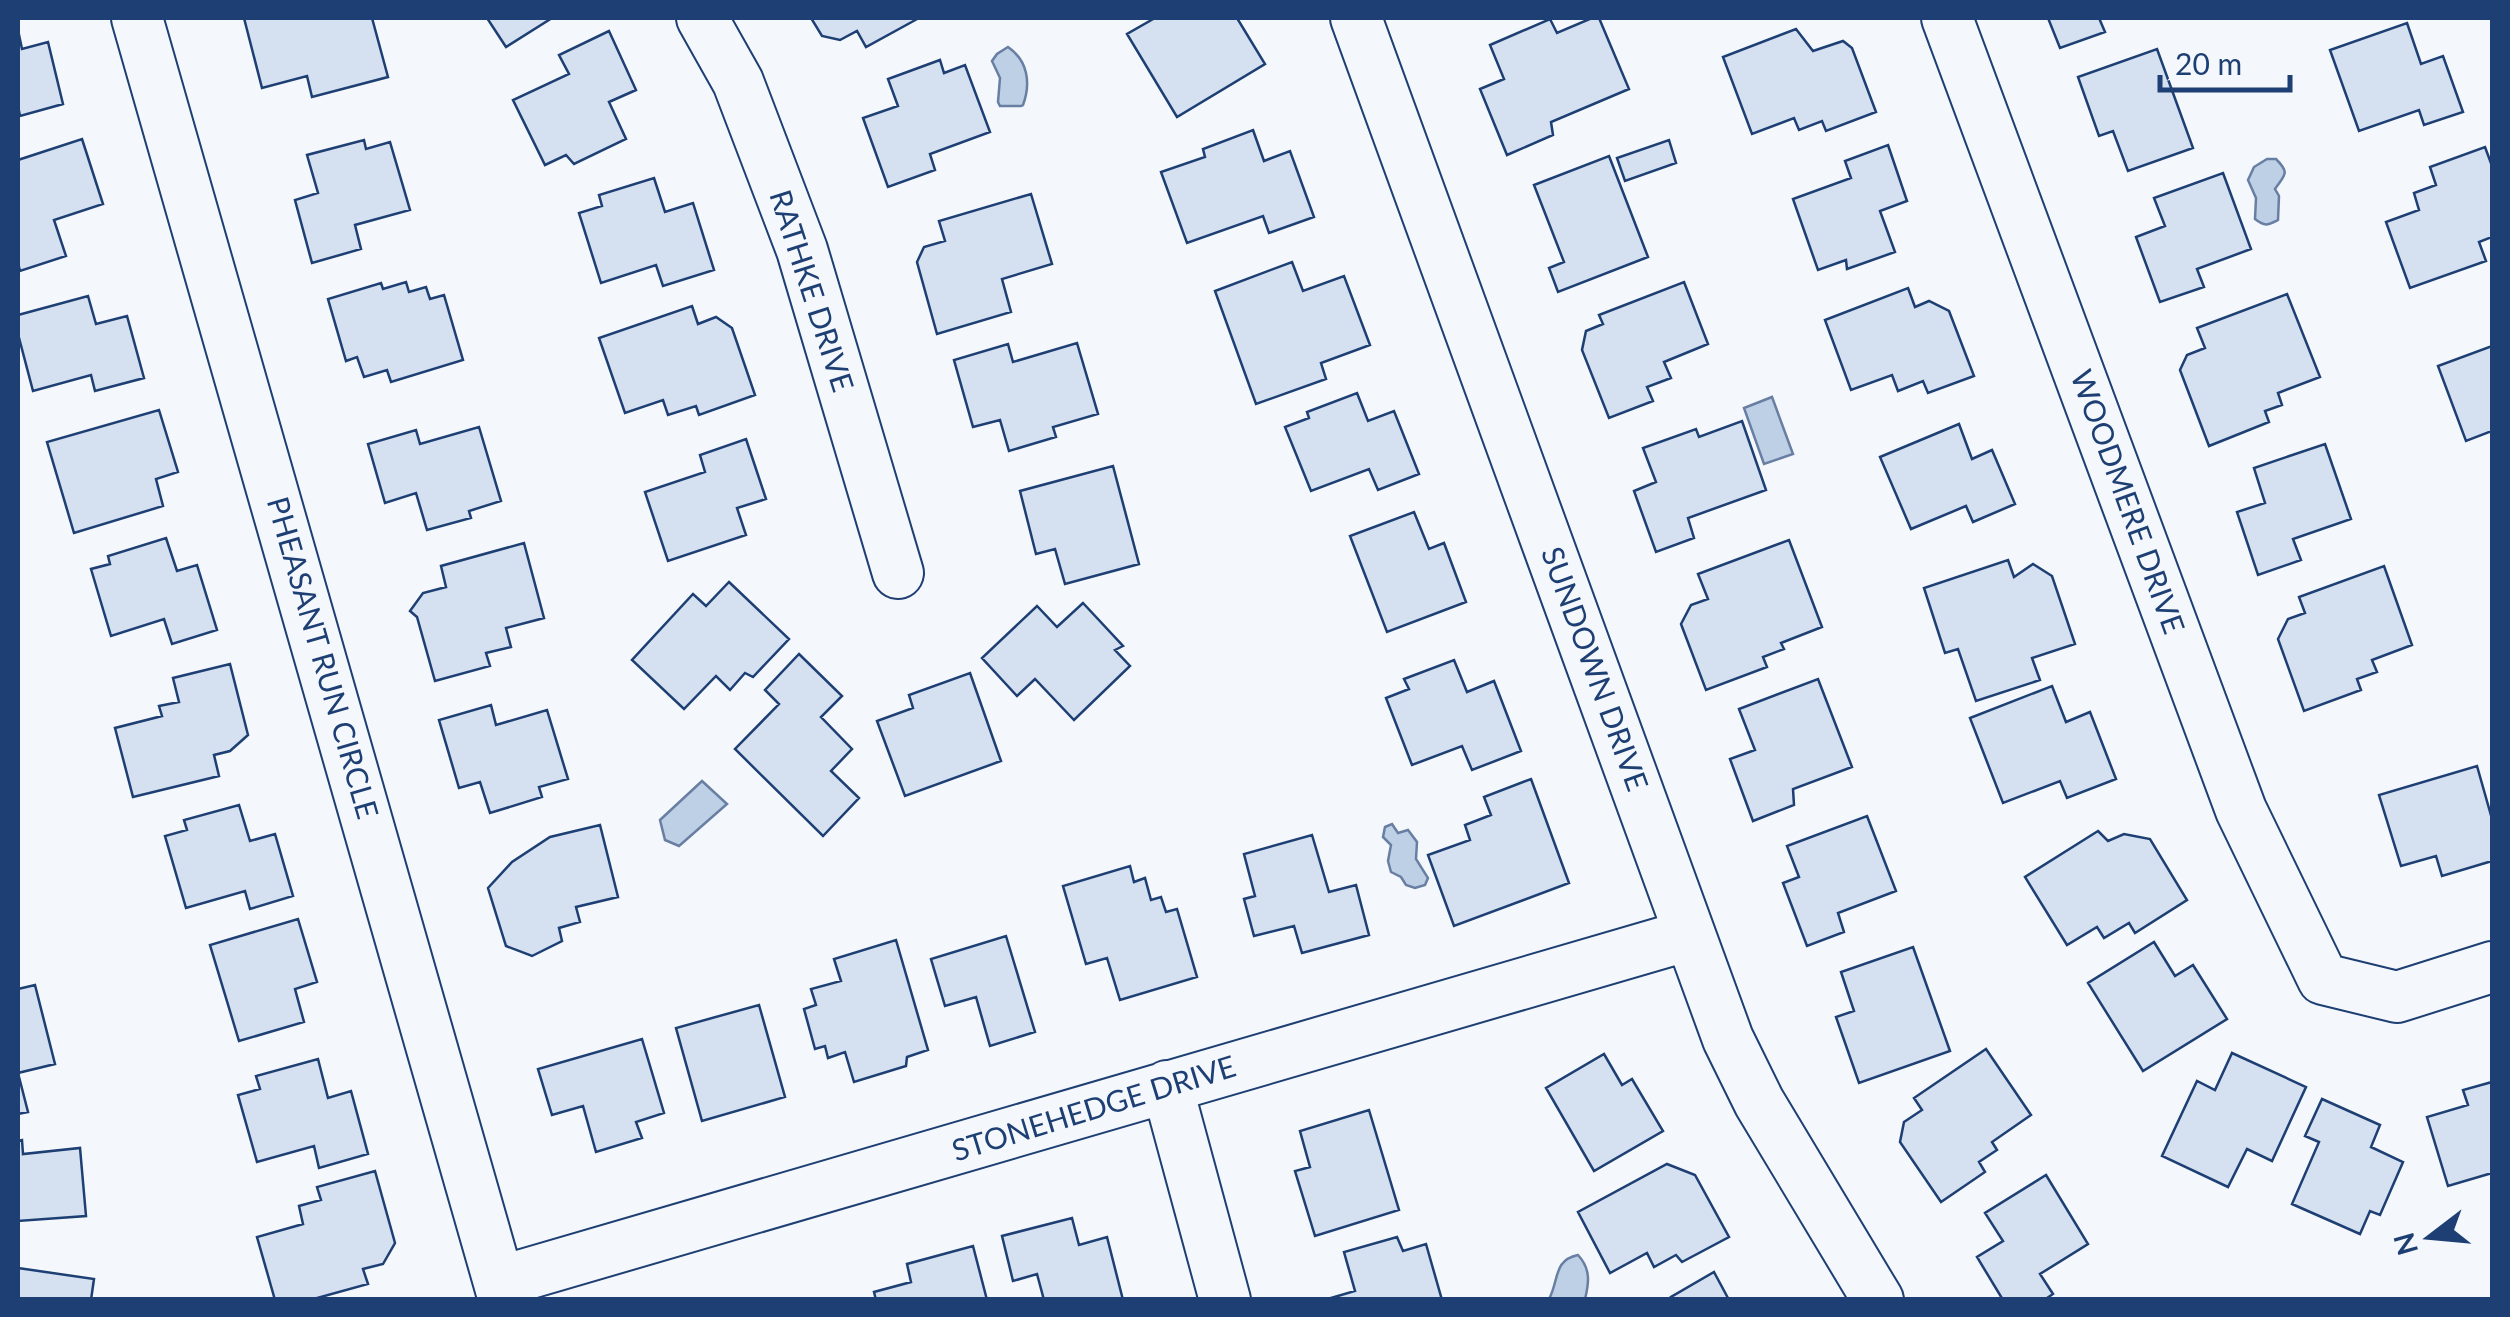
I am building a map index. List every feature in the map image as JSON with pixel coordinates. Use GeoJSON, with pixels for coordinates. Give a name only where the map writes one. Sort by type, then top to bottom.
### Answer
{"type":"FeatureCollection","features":[{"type":"Feature","properties":{"kind":"street","name":"PHEASANT RUN CIRCLE"},"geometry":{"type":"LineString","coordinates":[[138,18],[502,1290]]}},
{"type":"Feature","properties":{"kind":"street","name":"RATHKE DRIVE"},"geometry":{"type":"LineString","coordinates":[[702,18],[738,82],[802,250],[898,573]]}},
{"type":"Feature","properties":{"kind":"street","name":"SUNDOWN DRIVE"},"geometry":{"type":"LineString","coordinates":[[1356,18],[1728,1039],[1759,1102],[1878,1300]]}},
{"type":"Feature","properties":{"kind":"street","name":"WOODMERE DRIVE"},"geometry":{"type":"LineString","coordinates":[[1947,18],[2241,810],[2323,979],[2398,997],[2492,967]]}},
{"type":"Feature","properties":{"kind":"street","name":"STONEHEDGE DRIVE"},"geometry":{"type":"LineString","coordinates":[[502,1290],[1168,1086],[1689,935]]}},
{"type":"Feature","properties":{"kind":"street"},"geometry":{"type":"LineString","coordinates":[[1168,1086],[1226,1300]]}},
{"type":"Feature","properties":{"kind":"water"},"geometry":{"type":"Polygon","coordinates":[[[1008,47],[1020,59],[1026,73],[1027,89],[1021,106],[1000,106],[998,102],[1000,78],[992,61],[1008,47]]]}},
{"type":"Feature","properties":{"kind":"water"},"geometry":{"type":"Polygon","coordinates":[[[2267,159],[2276,159],[2285,171],[2275,189],[2279,196],[2278,220],[2266,224],[2255,219],[2256,198],[2248,180],[2254,167],[2267,159]]]}},
{"type":"Feature","properties":{"kind":"water"},"geometry":{"type":"Polygon","coordinates":[[[1772,397],[1793,454],[1764,464],[1744,408],[1772,397]]]}},
{"type":"Feature","properties":{"kind":"water"},"geometry":{"type":"Polygon","coordinates":[[[702,781],[727,804],[679,846],[665,840],[660,820],[702,781]]]}},
{"type":"Feature","properties":{"kind":"water"},"geometry":{"type":"Polygon","coordinates":[[[1392,824],[1398,833],[1408,830],[1417,842],[1416,859],[1428,878],[1425,885],[1406,885],[1391,872],[1391,845],[1383,837],[1385,827],[1392,824]]]}},
{"type":"Feature","properties":{"kind":"water"},"geometry":{"type":"Polygon","coordinates":[[[1578,1255],[1588,1276],[1585,1299],[1549,1299],[1560,1266],[1578,1255]]]}},
{"type":"Feature","properties":{"kind":"building"},"geometry":{"type":"Polygon","coordinates":[[[244,18],[372,18],[388,77],[312,97],[307,76],[262,88],[244,18]]]}},
{"type":"Feature","properties":{"kind":"building"},"geometry":{"type":"Polygon","coordinates":[[[487,18],[552,18],[506,47],[487,18]]]}},
{"type":"Feature","properties":{"kind":"building"},"geometry":{"type":"Polygon","coordinates":[[[811,18],[919,18],[866,47],[857,31],[840,40],[822,36],[811,18]]]}},
{"type":"Feature","properties":{"kind":"building"},"geometry":{"type":"Polygon","coordinates":[[[1155,18],[1237,18],[1265,64],[1177,117],[1127,34],[1155,18]]]}},
{"type":"Feature","properties":{"kind":"building"},"geometry":{"type":"Polygon","coordinates":[[[1599,18],[1629,89],[1551,122],[1553,135],[1507,155],[1480,89],[1504,79],[1490,45],[1550,19],[1557,33],[1599,18]]]}},
{"type":"Feature","properties":{"kind":"building"},"geometry":{"type":"Polygon","coordinates":[[[2048,18],[2099,18],[2105,32],[2060,48],[2048,18]]]}},
{"type":"Feature","properties":{"kind":"building"},"geometry":{"type":"Polygon","coordinates":[[[2407,23],[2421,64],[2443,56],[2463,112],[2424,125],[2419,110],[2359,131],[2330,50],[2407,23]]]}},
{"type":"Feature","properties":{"kind":"building"},"geometry":{"type":"Polygon","coordinates":[[[1796,29],[1813,51],[1843,41],[1852,48],[1876,112],[1826,131],[1822,121],[1799,130],[1794,118],[1752,134],[1723,57],[1796,29]]]}},
{"type":"Feature","properties":{"kind":"building"},"geometry":{"type":"Polygon","coordinates":[[[18,30],[22,49],[48,42],[63,104],[20,116],[18,30]]]}},
{"type":"Feature","properties":{"kind":"building"},"geometry":{"type":"Polygon","coordinates":[[[609,31],[636,90],[609,102],[626,139],[574,164],[566,155],[545,165],[513,100],[569,74],[559,55],[609,31]]]}},
{"type":"Feature","properties":{"kind":"building"},"geometry":{"type":"Polygon","coordinates":[[[2157,49],[2193,148],[2128,171],[2113,131],[2099,136],[2078,77],[2157,49]]]}},
{"type":"Feature","properties":{"kind":"building"},"geometry":{"type":"Polygon","coordinates":[[[940,60],[944,73],[965,65],[990,132],[930,154],[935,170],[888,187],[863,118],[898,106],[888,79],[940,60]]]}},
{"type":"Feature","properties":{"kind":"building"},"geometry":{"type":"Polygon","coordinates":[[[1253,130],[1264,161],[1290,151],[1314,217],[1269,233],[1263,216],[1187,243],[1161,172],[1205,157],[1203,149],[1253,130]]]}},
{"type":"Feature","properties":{"kind":"building"},"geometry":{"type":"Polygon","coordinates":[[[82,139],[103,204],[54,220],[66,256],[20,271],[18,160],[82,139]]]}},
{"type":"Feature","properties":{"kind":"building"},"geometry":{"type":"Polygon","coordinates":[[[364,140],[366,149],[390,142],[410,210],[355,225],[361,249],[312,263],[295,200],[318,193],[307,155],[364,140]]]}},
{"type":"Feature","properties":{"kind":"building"},"geometry":{"type":"Polygon","coordinates":[[[1669,140],[1676,163],[1625,181],[1617,158],[1669,140]]]}},
{"type":"Feature","properties":{"kind":"building"},"geometry":{"type":"Polygon","coordinates":[[[1888,145],[1907,201],[1880,211],[1895,252],[1847,269],[1846,260],[1818,270],[1793,199],[1851,178],[1845,161],[1888,145]]]}},
{"type":"Feature","properties":{"kind":"building"},"geometry":{"type":"Polygon","coordinates":[[[2485,147],[2492,166],[2492,237],[2479,242],[2486,261],[2410,288],[2386,222],[2419,210],[2414,193],[2436,185],[2430,167],[2485,147]]]}},
{"type":"Feature","properties":{"kind":"building"},"geometry":{"type":"Polygon","coordinates":[[[1609,156],[1648,257],[1558,292],[1549,268],[1564,262],[1534,185],[1609,156]]]}},
{"type":"Feature","properties":{"kind":"building"},"geometry":{"type":"Polygon","coordinates":[[[2223,173],[2251,249],[2197,269],[2204,287],[2160,302],[2136,237],[2165,226],[2154,198],[2223,173]]]}},
{"type":"Feature","properties":{"kind":"building"},"geometry":{"type":"Polygon","coordinates":[[[654,178],[665,212],[693,203],[714,270],[663,286],[656,265],[601,283],[579,213],[602,206],[599,195],[654,178]]]}},
{"type":"Feature","properties":{"kind":"building"},"geometry":{"type":"Polygon","coordinates":[[[1031,194],[1052,264],[1002,279],[1011,312],[937,334],[917,262],[924,247],[945,241],[939,221],[1031,194]]]}},
{"type":"Feature","properties":{"kind":"building"},"geometry":{"type":"Polygon","coordinates":[[[1292,262],[1303,291],[1344,276],[1370,345],[1321,363],[1326,379],[1256,404],[1215,291],[1292,262]]]}},
{"type":"Feature","properties":{"kind":"building"},"geometry":{"type":"Polygon","coordinates":[[[406,282],[409,292],[426,287],[430,299],[444,295],[463,360],[391,382],[387,370],[364,377],[357,357],[346,361],[328,299],[381,283],[383,289],[406,282]]]}},
{"type":"Feature","properties":{"kind":"building"},"geometry":{"type":"Polygon","coordinates":[[[1684,282],[1708,344],[1664,362],[1671,378],[1647,387],[1653,401],[1609,418],[1582,350],[1586,331],[1603,324],[1599,315],[1684,282]]]}},
{"type":"Feature","properties":{"kind":"building"},"geometry":{"type":"Polygon","coordinates":[[[1908,288],[1915,307],[1929,301],[1949,311],[1974,376],[1928,393],[1923,381],[1898,391],[1892,375],[1851,390],[1825,320],[1908,288]]]}},
{"type":"Feature","properties":{"kind":"building"},"geometry":{"type":"Polygon","coordinates":[[[2287,294],[2320,377],[2278,393],[2282,405],[2265,411],[2269,422],[2209,446],[2180,370],[2187,355],[2205,348],[2197,328],[2287,294]]]}},
{"type":"Feature","properties":{"kind":"building"},"geometry":{"type":"Polygon","coordinates":[[[88,296],[96,324],[127,316],[144,378],[95,391],[91,375],[33,391],[18,334],[18,315],[88,296]]]}},
{"type":"Feature","properties":{"kind":"building"},"geometry":{"type":"Polygon","coordinates":[[[692,306],[698,324],[716,317],[732,328],[755,395],[699,415],[696,406],[668,415],[663,400],[625,413],[599,338],[692,306]]]}},
{"type":"Feature","properties":{"kind":"building"},"geometry":{"type":"Polygon","coordinates":[[[1077,343],[1098,414],[1053,427],[1056,437],[1009,451],[1000,420],[973,427],[954,360],[1008,344],[1013,362],[1077,343]]]}},
{"type":"Feature","properties":{"kind":"building"},"geometry":{"type":"Polygon","coordinates":[[[2492,346],[2492,431],[2466,441],[2438,366],[2492,346]]]}},
{"type":"Feature","properties":{"kind":"building"},"geometry":{"type":"Polygon","coordinates":[[[1357,393],[1368,421],[1394,411],[1419,474],[1378,490],[1369,469],[1311,491],[1285,427],[1309,418],[1307,412],[1357,393]]]}},
{"type":"Feature","properties":{"kind":"building"},"geometry":{"type":"Polygon","coordinates":[[[159,410],[178,472],[156,479],[163,506],[74,533],[47,442],[159,410]]]}},
{"type":"Feature","properties":{"kind":"building"},"geometry":{"type":"Polygon","coordinates":[[[1742,421],[1766,490],[1688,518],[1694,538],[1656,552],[1634,491],[1656,482],[1643,448],[1696,429],[1699,437],[1742,421]]]}},
{"type":"Feature","properties":{"kind":"building"},"geometry":{"type":"Polygon","coordinates":[[[1959,424],[1972,459],[1992,450],[2015,504],[1973,522],[1966,506],[1911,529],[1880,457],[1959,424]]]}},
{"type":"Feature","properties":{"kind":"building"},"geometry":{"type":"Polygon","coordinates":[[[479,427],[501,501],[469,511],[471,518],[427,530],[416,493],[385,503],[368,444],[416,430],[420,444],[479,427]]]}},
{"type":"Feature","properties":{"kind":"building"},"geometry":{"type":"Polygon","coordinates":[[[746,439],[766,499],[737,508],[746,535],[668,561],[645,492],[705,472],[700,455],[746,439]]]}},
{"type":"Feature","properties":{"kind":"building"},"geometry":{"type":"Polygon","coordinates":[[[2325,444],[2351,519],[2293,539],[2301,560],[2258,575],[2237,512],[2265,503],[2254,468],[2325,444]]]}},
{"type":"Feature","properties":{"kind":"building"},"geometry":{"type":"Polygon","coordinates":[[[1113,466],[1139,564],[1065,584],[1055,549],[1036,554],[1020,491],[1113,466]]]}},
{"type":"Feature","properties":{"kind":"building"},"geometry":{"type":"Polygon","coordinates":[[[1414,512],[1429,549],[1444,543],[1466,602],[1387,632],[1350,536],[1414,512]]]}},
{"type":"Feature","properties":{"kind":"building"},"geometry":{"type":"Polygon","coordinates":[[[166,538],[177,571],[197,565],[217,630],[172,644],[164,619],[111,636],[91,569],[110,564],[108,556],[166,538]]]}},
{"type":"Feature","properties":{"kind":"building"},"geometry":{"type":"Polygon","coordinates":[[[1789,540],[1822,627],[1781,643],[1784,649],[1763,657],[1767,667],[1706,690],[1681,624],[1691,605],[1708,599],[1698,574],[1789,540]]]}},
{"type":"Feature","properties":{"kind":"building"},"geometry":{"type":"Polygon","coordinates":[[[524,543],[544,618],[506,628],[511,647],[486,653],[490,666],[435,681],[417,617],[410,611],[423,593],[446,587],[441,566],[524,543]]]}},
{"type":"Feature","properties":{"kind":"building"},"geometry":{"type":"Polygon","coordinates":[[[2008,560],[2014,577],[2033,564],[2052,576],[2075,644],[2032,658],[2040,680],[1976,701],[1958,649],[1945,653],[1924,588],[2008,560]]]}},
{"type":"Feature","properties":{"kind":"building"},"geometry":{"type":"Polygon","coordinates":[[[2384,566],[2412,645],[2372,660],[2377,672],[2357,679],[2361,690],[2304,711],[2278,639],[2288,619],[2305,613],[2299,597],[2384,566]]]}},
{"type":"Feature","properties":{"kind":"building"},"geometry":{"type":"Polygon","coordinates":[[[729,582],[789,639],[753,677],[745,673],[730,690],[716,676],[684,709],[632,660],[693,594],[706,606],[729,582]]]}},
{"type":"Feature","properties":{"kind":"building"},"geometry":{"type":"Polygon","coordinates":[[[1083,603],[1123,646],[1115,650],[1130,666],[1074,720],[1035,679],[1017,696],[982,658],[1037,606],[1057,627],[1083,603]]]}},
{"type":"Feature","properties":{"kind":"building"},"geometry":{"type":"Polygon","coordinates":[[[799,654],[842,696],[821,717],[852,749],[831,771],[859,798],[823,836],[735,749],[779,704],[765,690],[799,654]]]}},
{"type":"Feature","properties":{"kind":"building"},"geometry":{"type":"Polygon","coordinates":[[[1454,660],[1467,692],[1494,681],[1521,751],[1472,770],[1462,746],[1412,765],[1386,698],[1409,689],[1404,679],[1454,660]]]}},
{"type":"Feature","properties":{"kind":"building"},"geometry":{"type":"Polygon","coordinates":[[[230,664],[248,735],[230,751],[214,755],[219,776],[133,797],[115,728],[162,716],[159,706],[179,702],[173,678],[230,664]]]}},
{"type":"Feature","properties":{"kind":"building"},"geometry":{"type":"Polygon","coordinates":[[[970,673],[1001,761],[905,796],[877,721],[913,708],[909,695],[970,673]]]}},
{"type":"Feature","properties":{"kind":"building"},"geometry":{"type":"Polygon","coordinates":[[[1818,679],[1852,767],[1793,789],[1794,805],[1753,821],[1730,759],[1755,750],[1739,709],[1818,679]]]}},
{"type":"Feature","properties":{"kind":"building"},"geometry":{"type":"Polygon","coordinates":[[[2052,686],[2066,722],[2090,712],[2116,779],[2067,798],[2060,781],[2003,803],[1970,718],[2052,686]]]}},
{"type":"Feature","properties":{"kind":"building"},"geometry":{"type":"Polygon","coordinates":[[[491,705],[496,725],[547,710],[568,779],[539,787],[542,797],[490,813],[480,782],[459,788],[439,720],[491,705]]]}},
{"type":"Feature","properties":{"kind":"building"},"geometry":{"type":"Polygon","coordinates":[[[2477,766],[2492,819],[2492,861],[2442,876],[2436,856],[2401,866],[2379,795],[2477,766]]]}},
{"type":"Feature","properties":{"kind":"building"},"geometry":{"type":"Polygon","coordinates":[[[1531,779],[1569,883],[1454,926],[1428,855],[1470,840],[1465,825],[1491,815],[1484,797],[1531,779]]]}},
{"type":"Feature","properties":{"kind":"building"},"geometry":{"type":"Polygon","coordinates":[[[239,805],[250,841],[275,834],[293,896],[250,909],[245,891],[186,908],[165,836],[187,830],[184,820],[239,805]]]}},
{"type":"Feature","properties":{"kind":"building"},"geometry":{"type":"Polygon","coordinates":[[[1867,816],[1896,891],[1838,913],[1844,932],[1807,946],[1783,883],[1799,877],[1787,846],[1867,816]]]}},
{"type":"Feature","properties":{"kind":"building"},"geometry":{"type":"Polygon","coordinates":[[[600,825],[618,897],[576,907],[580,922],[559,928],[562,941],[532,956],[506,946],[488,888],[512,862],[550,837],[600,825]]]}},
{"type":"Feature","properties":{"kind":"building"},"geometry":{"type":"Polygon","coordinates":[[[2098,831],[2108,841],[2124,834],[2150,839],[2187,900],[2135,933],[2129,923],[2104,938],[2097,927],[2067,945],[2025,877],[2098,831]]]}},
{"type":"Feature","properties":{"kind":"building"},"geometry":{"type":"Polygon","coordinates":[[[1312,835],[1329,892],[1356,885],[1369,935],[1302,953],[1294,926],[1254,936],[1244,899],[1255,896],[1244,854],[1312,835]]]}},
{"type":"Feature","properties":{"kind":"building"},"geometry":{"type":"Polygon","coordinates":[[[1130,866],[1134,882],[1145,878],[1151,900],[1161,897],[1166,912],[1177,909],[1197,977],[1120,1000],[1107,958],[1086,964],[1063,886],[1130,866]]]}},
{"type":"Feature","properties":{"kind":"building"},"geometry":{"type":"Polygon","coordinates":[[[298,919],[317,982],[295,989],[304,1022],[239,1041],[210,945],[298,919]]]}},
{"type":"Feature","properties":{"kind":"building"},"geometry":{"type":"Polygon","coordinates":[[[1006,936],[1035,1032],[990,1046],[976,997],[945,1006],[931,959],[1006,936]]]}},
{"type":"Feature","properties":{"kind":"building"},"geometry":{"type":"Polygon","coordinates":[[[896,940],[928,1050],[907,1057],[906,1066],[854,1082],[845,1052],[828,1058],[825,1046],[815,1049],[804,1009],[816,1005],[811,989],[841,981],[834,959],[896,940]]]}},
{"type":"Feature","properties":{"kind":"building"},"geometry":{"type":"Polygon","coordinates":[[[2154,942],[2175,976],[2193,965],[2227,1019],[2143,1071],[2088,983],[2154,942]]]}},
{"type":"Feature","properties":{"kind":"building"},"geometry":{"type":"Polygon","coordinates":[[[1913,947],[1950,1051],[1859,1083],[1836,1017],[1854,1011],[1841,972],[1913,947]]]}},
{"type":"Feature","properties":{"kind":"building"},"geometry":{"type":"Polygon","coordinates":[[[35,985],[55,1064],[18,1073],[18,989],[35,985]]]}},
{"type":"Feature","properties":{"kind":"building"},"geometry":{"type":"Polygon","coordinates":[[[759,1005],[785,1097],[702,1121],[676,1028],[759,1005]]]}},
{"type":"Feature","properties":{"kind":"building"},"geometry":{"type":"Polygon","coordinates":[[[642,1039],[664,1113],[636,1122],[642,1138],[596,1152],[583,1106],[552,1115],[538,1069],[642,1039]]]}},
{"type":"Feature","properties":{"kind":"building"},"geometry":{"type":"Polygon","coordinates":[[[1986,1049],[2031,1115],[1992,1142],[1997,1150],[1979,1162],[1985,1172],[1941,1202],[1900,1142],[1904,1122],[1922,1110],[1914,1098],[1986,1049]]]}},
{"type":"Feature","properties":{"kind":"building"},"geometry":{"type":"Polygon","coordinates":[[[2232,1053],[2306,1087],[2272,1161],[2247,1149],[2228,1187],[2162,1156],[2197,1081],[2215,1090],[2232,1053]]]}},
{"type":"Feature","properties":{"kind":"building"},"geometry":{"type":"Polygon","coordinates":[[[1604,1054],[1622,1085],[1632,1079],[1663,1131],[1594,1171],[1546,1088],[1604,1054]]]}},
{"type":"Feature","properties":{"kind":"building"},"geometry":{"type":"Polygon","coordinates":[[[318,1059],[328,1098],[351,1091],[368,1154],[319,1168],[314,1146],[257,1162],[238,1095],[260,1089],[256,1076],[318,1059]]]}},
{"type":"Feature","properties":{"kind":"building"},"geometry":{"type":"Polygon","coordinates":[[[18,1073],[28,1112],[18,1114],[18,1073]]]}},
{"type":"Feature","properties":{"kind":"building"},"geometry":{"type":"Polygon","coordinates":[[[2492,1082],[2492,1173],[2448,1186],[2427,1117],[2468,1105],[2463,1090],[2492,1082]]]}},
{"type":"Feature","properties":{"kind":"building"},"geometry":{"type":"Polygon","coordinates":[[[2322,1099],[2380,1125],[2371,1147],[2403,1162],[2380,1215],[2370,1211],[2360,1234],[2292,1204],[2319,1142],[2305,1136],[2322,1099]]]}},
{"type":"Feature","properties":{"kind":"building"},"geometry":{"type":"Polygon","coordinates":[[[1369,1110],[1399,1210],[1315,1236],[1295,1171],[1310,1167],[1300,1131],[1369,1110]]]}},
{"type":"Feature","properties":{"kind":"building"},"geometry":{"type":"Polygon","coordinates":[[[22,1140],[23,1154],[80,1148],[86,1216],[18,1221],[18,1141],[22,1140]]]}},
{"type":"Feature","properties":{"kind":"building"},"geometry":{"type":"Polygon","coordinates":[[[1667,1164],[1695,1175],[1729,1237],[1682,1262],[1676,1255],[1654,1267],[1647,1253],[1610,1273],[1578,1212],[1667,1164]]]}},
{"type":"Feature","properties":{"kind":"building"},"geometry":{"type":"Polygon","coordinates":[[[375,1171],[395,1243],[383,1264],[363,1269],[368,1284],[310,1300],[275,1300],[257,1237],[303,1224],[299,1206],[321,1200],[317,1187],[375,1171]]]}},
{"type":"Feature","properties":{"kind":"building"},"geometry":{"type":"Polygon","coordinates":[[[2046,1175],[2088,1244],[2040,1274],[2053,1294],[2044,1300],[2003,1300],[1977,1257],[2003,1241],[1985,1213],[2046,1175]]]}},
{"type":"Feature","properties":{"kind":"building"},"geometry":{"type":"Polygon","coordinates":[[[1072,1218],[1079,1245],[1107,1237],[1123,1300],[1044,1300],[1037,1274],[1013,1281],[1002,1236],[1072,1218]]]}},
{"type":"Feature","properties":{"kind":"building"},"geometry":{"type":"Polygon","coordinates":[[[1397,1237],[1403,1251],[1426,1244],[1442,1300],[1331,1300],[1355,1291],[1344,1252],[1397,1237]]]}},
{"type":"Feature","properties":{"kind":"building"},"geometry":{"type":"Polygon","coordinates":[[[973,1246],[987,1300],[876,1300],[874,1292],[911,1282],[907,1264],[973,1246]]]}},
{"type":"Feature","properties":{"kind":"building"},"geometry":{"type":"Polygon","coordinates":[[[18,1268],[94,1279],[91,1300],[18,1300],[18,1268]]]}},
{"type":"Feature","properties":{"kind":"building"},"geometry":{"type":"Polygon","coordinates":[[[1714,1272],[1729,1300],[1671,1297],[1714,1272]]]}}]}
